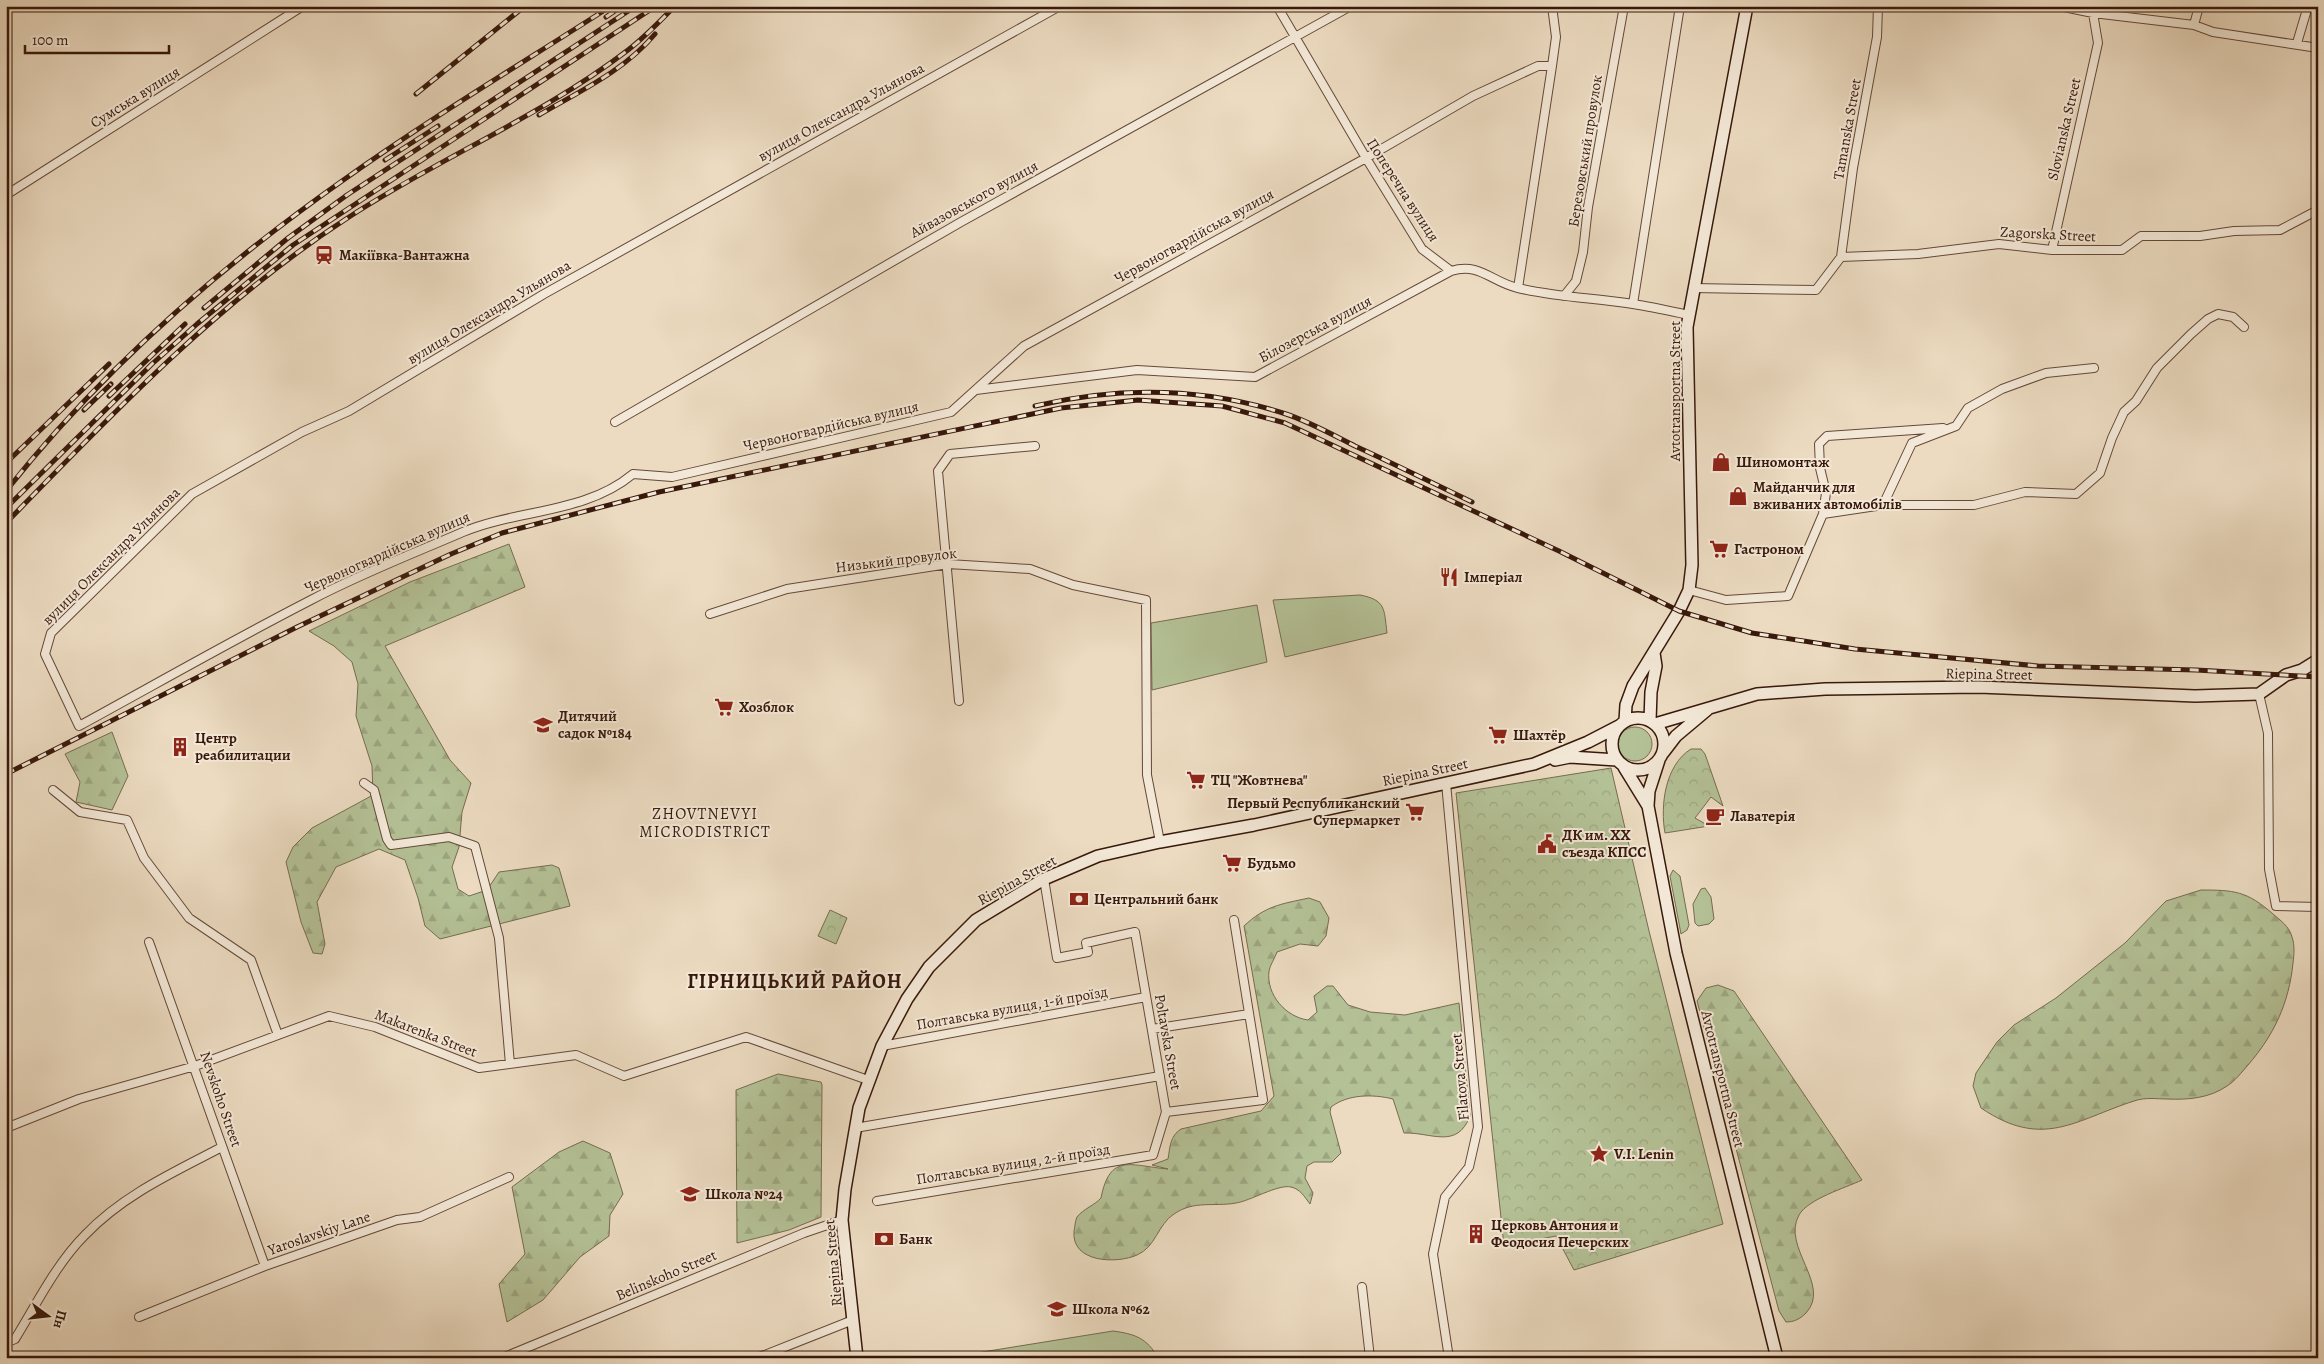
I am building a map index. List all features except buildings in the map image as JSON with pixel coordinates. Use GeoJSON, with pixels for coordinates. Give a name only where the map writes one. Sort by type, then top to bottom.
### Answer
{"type":"FeatureCollection","features":[{"type":"Feature","properties":{"kind":"street","name":"Сумська вулиця"},"geometry":{"type":"LineString","coordinates":[[6,195],[304,6]]}},
{"type":"Feature","properties":{"kind":"street","name":"вулиця Олександра Ульянова"},"geometry":{"type":"LineString","coordinates":[[78,726],[45,654],[51,632],[192,494],[302,432],[349,411],[544,294],[1060,6]]}},
{"type":"Feature","properties":{"kind":"street","name":"Поперечна вулиця"},"geometry":{"type":"LineString","coordinates":[[1277,6],[1422,249],[1451,271]]}},
{"type":"Feature","properties":{"kind":"street","name":"Айвазовського вулиця"},"geometry":{"type":"LineString","coordinates":[[615,422],[961,222],[1351,6]]}},
{"type":"Feature","properties":{"kind":"street"},"geometry":{"type":"LineString","coordinates":[[1518,288],[1556,37],[1552,6]]}},
{"type":"Feature","properties":{"kind":"street","name":"Березовський провулок"},"geometry":{"type":"LineString","coordinates":[[1564,296],[1576,281],[1583,252],[1588,207],[1624,6]]}},
{"type":"Feature","properties":{"kind":"street"},"geometry":{"type":"LineString","coordinates":[[1633,304],[1680,6]]}},
{"type":"Feature","properties":{"kind":"street","name":"Avtotransportna Street"},"geometry":{"type":"LineString","coordinates":[[1622,723],[1633,686],[1689,590],[1692,564],[1687,327],[1747,6]]}},
{"type":"Feature","properties":{"kind":"street","name":"Tamanska Street"},"geometry":{"type":"LineString","coordinates":[[1841,257],[1854,168],[1877,38],[1878,6]]}},
{"type":"Feature","properties":{"kind":"street"},"geometry":{"type":"LineString","coordinates":[[2059,6],[2093,13],[2194,25],[2213,32],[2297,43],[2318,48]]}},
{"type":"Feature","properties":{"kind":"street"},"geometry":{"type":"LineString","coordinates":[[2194,25],[2199,6]]}},
{"type":"Feature","properties":{"kind":"street"},"geometry":{"type":"LineString","coordinates":[[2297,43],[2308,6]]}},
{"type":"Feature","properties":{"kind":"street","name":"Slovianska Street"},"geometry":{"type":"LineString","coordinates":[[2052,250],[2098,43],[2093,13]]}},
{"type":"Feature","properties":{"kind":"street","name":"Червоногвардійська вулиця"},"geometry":{"type":"LineString","coordinates":[[78,726],[312,599],[476,527],[579,503],[626,480],[633,474],[672,477],[950,412],[1024,346],[1366,158],[1473,96],[1538,66],[1552,66]]}},
{"type":"Feature","properties":{"kind":"street","name":"Zagorska Street"},"geometry":{"type":"LineString","coordinates":[[1841,257],[1918,254],[1999,244],[2052,250],[2122,250],[2141,236],[2200,236],[2234,231],[2280,230],[2318,210]]}},
{"type":"Feature","properties":{"kind":"street"},"geometry":{"type":"LineString","coordinates":[[1694,288],[1816,290],[1841,257]]}},
{"type":"Feature","properties":{"kind":"street"},"geometry":{"type":"LineString","coordinates":[[1451,271],[1464,267],[1482,271],[1496,281],[1518,288],[1564,296],[1633,304],[1689,315]]}},
{"type":"Feature","properties":{"kind":"street","name":"Білозерська вулиця"},"geometry":{"type":"LineString","coordinates":[[976,390],[1138,370],[1255,377],[1451,271]]}},
{"type":"Feature","properties":{"kind":"street"},"geometry":{"type":"LineString","coordinates":[[1822,514],[1883,505],[1974,505],[2025,492],[2076,494],[2100,473],[2112,438],[2124,412],[2136,401],[2158,368],[2190,334],[2208,319],[2218,314],[2233,317],[2244,327]]}},
{"type":"Feature","properties":{"kind":"street"},"geometry":{"type":"LineString","coordinates":[[1883,505],[1912,443],[1956,426],[1968,408],[2002,388],[2046,373],[2094,368]]}},
{"type":"Feature","properties":{"kind":"street"},"geometry":{"type":"LineString","coordinates":[[1689,590],[1726,600],[1788,596],[1822,514],[1826,493],[1820,468],[1819,444],[1827,436],[1956,426]]}},
{"type":"Feature","properties":{"kind":"street"},"geometry":{"type":"LineString","coordinates":[[959,701],[938,471],[950,454],[1035,446]]}},
{"type":"Feature","properties":{"kind":"street","name":"Низький провулок"},"geometry":{"type":"LineString","coordinates":[[710,614],[787,589],[947,564],[1030,569],[1072,585],[1146,600],[1147,775],[1160,842]]}},
{"type":"Feature","properties":{"kind":"street"},"geometry":{"type":"LineString","coordinates":[[1648,806],[1649,791],[1661,757],[1664,737],[1652,722],[1651,692],[1656,666],[1654,651]]}},
{"type":"Feature","properties":{"kind":"street"},"geometry":{"type":"LineString","coordinates":[[2318,660],[2302,670],[2286,675],[2258,694],[2268,733],[2269,869],[2276,906],[2318,907]]}},
{"type":"Feature","properties":{"kind":"street","name":"Riepina Street"},"geometry":{"type":"LineString","coordinates":[[1652,722],[1757,694],[1825,689],[1979,687],[2195,696],[2258,694]]}},
{"type":"Feature","properties":{"kind":"street"},"geometry":{"type":"LineString","coordinates":[[1534,764],[1570,757],[1620,763],[1635,770],[1648,768],[1661,757],[1676,736],[1700,715],[1715,706]]}},
{"type":"Feature","properties":{"kind":"street"},"geometry":{"type":"LineString","coordinates":[[1648,806],[1631,775],[1620,763],[1612,749],[1612,742],[1613,736],[1622,723],[1635,718],[1652,722]]}},
{"type":"Feature","properties":{"kind":"street","name":"Riepina Street"},"geometry":{"type":"LineString","coordinates":[[857,1358],[842,1220],[855,1128],[868,1080],[882,1046],[907,999],[929,967],[976,920],[1044,879],[1098,856],[1160,842],[1254,825],[1534,764],[1588,742],[1622,723]]}},
{"type":"Feature","properties":{"kind":"street","name":"Filatova Street"},"geometry":{"type":"LineString","coordinates":[[1446,783],[1478,1127],[1470,1167],[1445,1198],[1433,1254],[1449,1358]]}},
{"type":"Feature","properties":{"kind":"street"},"geometry":{"type":"LineString","coordinates":[[364,784],[374,790],[387,839],[391,845],[449,837],[475,846],[499,938],[510,1064]]}},
{"type":"Feature","properties":{"kind":"street"},"geometry":{"type":"LineString","coordinates":[[53,790],[80,812],[127,820],[144,858],[189,918],[251,960],[278,1035]]}},
{"type":"Feature","properties":{"kind":"street","name":"Avtotransportna Street"},"geometry":{"type":"LineString","coordinates":[[1648,806],[1676,953],[1777,1358]]}},
{"type":"Feature","properties":{"kind":"street","name":"Poltavska Street"},"geometry":{"type":"LineString","coordinates":[[1044,879],[1057,958],[1088,952],[1086,943],[1135,932],[1166,1112],[1154,1155]]}},
{"type":"Feature","properties":{"kind":"street"},"geometry":{"type":"LineString","coordinates":[[1166,1112],[1263,1100],[1234,920]]}},
{"type":"Feature","properties":{"kind":"street","name":"Nevskoho Street"},"geometry":{"type":"LineString","coordinates":[[149,942],[195,1066],[265,1266]]}},
{"type":"Feature","properties":{"kind":"street","name":"Полтавська вулиця, 1-й проїзд"},"geometry":{"type":"LineString","coordinates":[[882,1046],[1146,997]]}},
{"type":"Feature","properties":{"kind":"street"},"geometry":{"type":"LineString","coordinates":[[1152,1029],[1249,1014]]}},
{"type":"Feature","properties":{"kind":"street","name":"Makarenka Street"},"geometry":{"type":"LineString","coordinates":[[6,1128],[79,1099],[195,1066],[329,1016],[375,1027],[479,1068],[576,1055],[624,1076],[746,1037],[868,1080]]}},
{"type":"Feature","properties":{"kind":"street"},"geometry":{"type":"LineString","coordinates":[[855,1128],[1160,1076]]}},
{"type":"Feature","properties":{"kind":"street"},"geometry":{"type":"LineString","coordinates":[[6,1343],[15,1339],[67,1258],[85,1235],[113,1210],[146,1186],[222,1146]]}},
{"type":"Feature","properties":{"kind":"street","name":"Полтавська вулиця, 2-й проїзд"},"geometry":{"type":"LineString","coordinates":[[877,1201],[1154,1155]]}},
{"type":"Feature","properties":{"kind":"street","name":"Yaroslavskiy Lane"},"geometry":{"type":"LineString","coordinates":[[139,1317],[265,1266],[397,1220],[420,1217],[509,1177]]}},
{"type":"Feature","properties":{"kind":"street","name":"Belinskoho Street"},"geometry":{"type":"LineString","coordinates":[[502,1358],[804,1233],[842,1220]]}},
{"type":"Feature","properties":{"kind":"street"},"geometry":{"type":"LineString","coordinates":[[1362,1287],[1370,1358]]}},
{"type":"Feature","properties":{"kind":"street"},"geometry":{"type":"LineString","coordinates":[[758,1358],[853,1320]]}},
{"type":"Feature","properties":{"kind":"green space"},"geometry":{"type":"Polygon","coordinates":[[[509,544],[525,587],[385,646],[450,760],[471,783],[462,812],[459,847],[452,867],[458,889],[469,896],[487,890],[499,872],[552,865],[559,868],[570,906],[440,939],[425,926],[405,860],[379,849],[336,867],[317,902],[325,944],[322,954],[313,953],[301,922],[286,862],[293,847],[312,828],[373,795],[372,766],[356,716],[358,684],[352,662],[334,646],[309,631],[410,582],[509,544]]]}},
{"type":"Feature","properties":{"kind":"green space"},"geometry":{"type":"Polygon","coordinates":[[[1360,595],[1375,600],[1382,607],[1387,633],[1285,657],[1273,600],[1360,595]]]}},
{"type":"Feature","properties":{"kind":"green space"},"geometry":{"type":"Polygon","coordinates":[[[1257,605],[1267,662],[1152,690],[1151,623],[1257,605]]]}},
{"type":"Feature","properties":{"kind":"green space"},"geometry":{"type":"Polygon","coordinates":[[[1635,727],[1647,732],[1652,744],[1647,756],[1635,761],[1623,756],[1618,744],[1623,732],[1635,727]]]}},
{"type":"Feature","properties":{"kind":"green space"},"geometry":{"type":"Polygon","coordinates":[[[112,732],[128,776],[112,810],[76,802],[80,782],[65,754],[112,732]]]}},
{"type":"Feature","properties":{"kind":"green space"},"geometry":{"type":"Polygon","coordinates":[[[1691,749],[1701,749],[1705,754],[1723,806],[1711,797],[1695,818],[1709,826],[1665,833],[1663,811],[1666,787],[1675,765],[1691,749]]]}},
{"type":"Feature","properties":{"kind":"green space"},"geometry":{"type":"Polygon","coordinates":[[[1611,768],[1649,931],[1723,1224],[1574,1270],[1556,1236],[1504,1246],[1456,793],[1611,768]]]}},
{"type":"Feature","properties":{"kind":"green space"},"geometry":{"type":"Polygon","coordinates":[[[1673,870],[1680,876],[1689,925],[1687,930],[1681,934],[1670,876],[1673,870]]]}},
{"type":"Feature","properties":{"kind":"green space"},"geometry":{"type":"Polygon","coordinates":[[[1705,888],[1711,897],[1714,919],[1709,924],[1698,926],[1695,923],[1693,904],[1701,889],[1705,888]]]}},
{"type":"Feature","properties":{"kind":"green space"},"geometry":{"type":"Polygon","coordinates":[[[2201,890],[2240,893],[2247,896],[2264,906],[2284,924],[2291,933],[2294,943],[2291,978],[2279,1018],[2257,1054],[2230,1084],[2206,1096],[2183,1099],[2151,1098],[2138,1100],[2076,1123],[2041,1129],[2023,1127],[2003,1121],[1981,1108],[1973,1086],[1976,1073],[1997,1042],[2014,1025],[2056,998],[2125,943],[2166,901],[2201,890]]]}},
{"type":"Feature","properties":{"kind":"green space"},"geometry":{"type":"Polygon","coordinates":[[[1309,898],[1320,902],[1329,918],[1326,936],[1318,946],[1300,944],[1277,952],[1269,971],[1269,980],[1274,996],[1285,1010],[1308,1020],[1317,1012],[1314,996],[1327,986],[1333,986],[1348,1005],[1370,1012],[1405,1015],[1459,1003],[1470,1116],[1465,1126],[1458,1133],[1451,1136],[1442,1137],[1404,1133],[1393,1099],[1377,1096],[1353,1097],[1331,1107],[1330,1112],[1341,1153],[1332,1162],[1314,1162],[1307,1166],[1305,1178],[1313,1193],[1310,1204],[1297,1189],[1285,1187],[1236,1203],[1197,1205],[1182,1210],[1169,1218],[1149,1247],[1137,1255],[1118,1260],[1107,1260],[1087,1255],[1080,1250],[1075,1242],[1076,1219],[1082,1212],[1101,1198],[1105,1183],[1116,1168],[1124,1165],[1133,1165],[1168,1169],[1152,1165],[1168,1159],[1173,1138],[1181,1129],[1261,1111],[1274,1096],[1244,926],[1266,910],[1309,898]]]}},
{"type":"Feature","properties":{"kind":"green space"},"geometry":{"type":"Polygon","coordinates":[[[830,910],[847,918],[836,944],[818,936],[830,910]]]}},
{"type":"Feature","properties":{"kind":"green space"},"geometry":{"type":"Polygon","coordinates":[[[1718,985],[1734,991],[1862,1180],[1818,1199],[1799,1215],[1795,1227],[1796,1240],[1813,1290],[1812,1302],[1806,1313],[1792,1321],[1786,1322],[1779,1311],[1697,1001],[1706,988],[1718,985]]]}},
{"type":"Feature","properties":{"kind":"green space"},"geometry":{"type":"Polygon","coordinates":[[[778,1074],[821,1082],[822,1085],[821,1217],[789,1230],[737,1243],[736,1090],[778,1074]]]}},
{"type":"Feature","properties":{"kind":"green space"},"geometry":{"type":"Polygon","coordinates":[[[583,1141],[610,1153],[623,1194],[610,1215],[609,1236],[580,1257],[543,1300],[507,1322],[499,1284],[525,1254],[512,1187],[559,1152],[583,1141]]]}},
{"type":"Feature","properties":{"kind":"green space"},"geometry":{"type":"Polygon","coordinates":[[[1113,1331],[1128,1334],[1145,1341],[1158,1358],[963,1358],[970,1354],[1113,1331]]]}},
{"type":"Feature","properties":{"kind":"railway"},"geometry":{"type":"LineString","coordinates":[[416,94],[525,6]]}},
{"type":"Feature","properties":{"kind":"railway"},"geometry":{"type":"LineString","coordinates":[[6,491],[81,404],[121,363],[206,286],[250,250],[375,158],[611,6]]}},
{"type":"Feature","properties":{"kind":"railway"},"geometry":{"type":"LineString","coordinates":[[606,17],[622,6]]}},
{"type":"Feature","properties":{"kind":"railway"},"geometry":{"type":"LineString","coordinates":[[204,308],[288,238],[347,195],[636,6]]}},
{"type":"Feature","properties":{"kind":"railway"},"geometry":{"type":"LineString","coordinates":[[6,508],[152,364],[197,324],[293,245],[656,6]]}},
{"type":"Feature","properties":{"kind":"railway"},"geometry":{"type":"LineString","coordinates":[[6,523],[168,361],[254,286],[299,251],[381,197],[525,117],[595,74],[634,45],[675,6]]}},
{"type":"Feature","properties":{"kind":"railway"},"geometry":{"type":"LineString","coordinates":[[539,115],[586,89],[615,70],[630,59],[655,34]]}},
{"type":"Feature","properties":{"kind":"railway"},"geometry":{"type":"LineString","coordinates":[[385,160],[438,126]]}},
{"type":"Feature","properties":{"kind":"railway"},"geometry":{"type":"LineString","coordinates":[[109,396],[185,324]]}},
{"type":"Feature","properties":{"kind":"railway"},"geometry":{"type":"LineString","coordinates":[[6,463],[109,364]]}},
{"type":"Feature","properties":{"kind":"railway"},"geometry":{"type":"LineString","coordinates":[[84,410],[111,384]]}},
{"type":"Feature","properties":{"kind":"railway"},"geometry":{"type":"LineString","coordinates":[[1035,406],[1098,395],[1161,392],[1193,394],[1255,405],[1286,414],[1313,425],[1472,502]]}},
{"type":"Feature","properties":{"kind":"railway"},"geometry":{"type":"LineString","coordinates":[[6,774],[297,627],[451,554],[502,533],[659,492],[1061,408],[1138,400],[1222,406],[1285,423],[1559,551],[1679,611],[1752,633],[1855,649],[2038,666],[2196,670],[2318,677]]}},
{"type":"Feature","properties":{"kind":"place","name":"Макіївка-Вантажна"},"geometry":{"type":"Point","coordinates":[324,255]}},
{"type":"Feature","properties":{"kind":"place","name":"Шиномонтаж"},"geometry":{"type":"Point","coordinates":[1721,462]}},
{"type":"Feature","properties":{"kind":"place","name":"Майданчик для вживаних автомобілів"},"geometry":{"type":"Point","coordinates":[1738,496]}},
{"type":"Feature","properties":{"kind":"place","name":"Гастроном"},"geometry":{"type":"Point","coordinates":[1719,549]}},
{"type":"Feature","properties":{"kind":"place","name":"Імперіал"},"geometry":{"type":"Point","coordinates":[1449,577]}},
{"type":"Feature","properties":{"kind":"place","name":"Хозблок"},"geometry":{"type":"Point","coordinates":[724,707]}},
{"type":"Feature","properties":{"kind":"place","name":"Дитячий садок №184"},"geometry":{"type":"Point","coordinates":[543,725]}},
{"type":"Feature","properties":{"kind":"place","name":"Шахтёр"},"geometry":{"type":"Point","coordinates":[1498,735]}},
{"type":"Feature","properties":{"kind":"place","name":"Центр реабилитации"},"geometry":{"type":"Point","coordinates":[180,747]}},
{"type":"Feature","properties":{"kind":"place","name":"ТЦ \"Жовтнева\""},"geometry":{"type":"Point","coordinates":[1196,780]}},
{"type":"Feature","properties":{"kind":"place","name":"Первый Республиканский Супермаркет"},"geometry":{"type":"Point","coordinates":[1415,812]}},
{"type":"Feature","properties":{"kind":"place","name":"Лаватерія"},"geometry":{"type":"Point","coordinates":[1715,816]}},
{"type":"Feature","properties":{"kind":"place","name":"ДК им. XX съезда КПСС"},"geometry":{"type":"Point","coordinates":[1547,844]}},
{"type":"Feature","properties":{"kind":"place","name":"Будьмо"},"geometry":{"type":"Point","coordinates":[1232,863]}},
{"type":"Feature","properties":{"kind":"place","name":"Центральний банк"},"geometry":{"type":"Point","coordinates":[1079,899]}},
{"type":"Feature","properties":{"kind":"place","name":"V.I. Lenin"},"geometry":{"type":"Point","coordinates":[1599,1154]}},
{"type":"Feature","properties":{"kind":"place","name":"Школа №24"},"geometry":{"type":"Point","coordinates":[690,1194]}},
{"type":"Feature","properties":{"kind":"place","name":"Церковь Антония и Феодосия Печерских"},"geometry":{"type":"Point","coordinates":[1476,1234]}},
{"type":"Feature","properties":{"kind":"place","name":"Банк"},"geometry":{"type":"Point","coordinates":[884,1239]}},
{"type":"Feature","properties":{"kind":"place","name":"Школа №62"},"geometry":{"type":"Point","coordinates":[1057,1309]}},
{"type":"Feature","properties":{"kind":"district","name":"ZHOVTNEVYI MICRODISTRICT"},"geometry":{"type":"Point","coordinates":[705,823]}},
{"type":"Feature","properties":{"kind":"district","name":"ГІРНИЦЬКИЙ РАЙОН"},"geometry":{"type":"Point","coordinates":[795,981]}}]}
